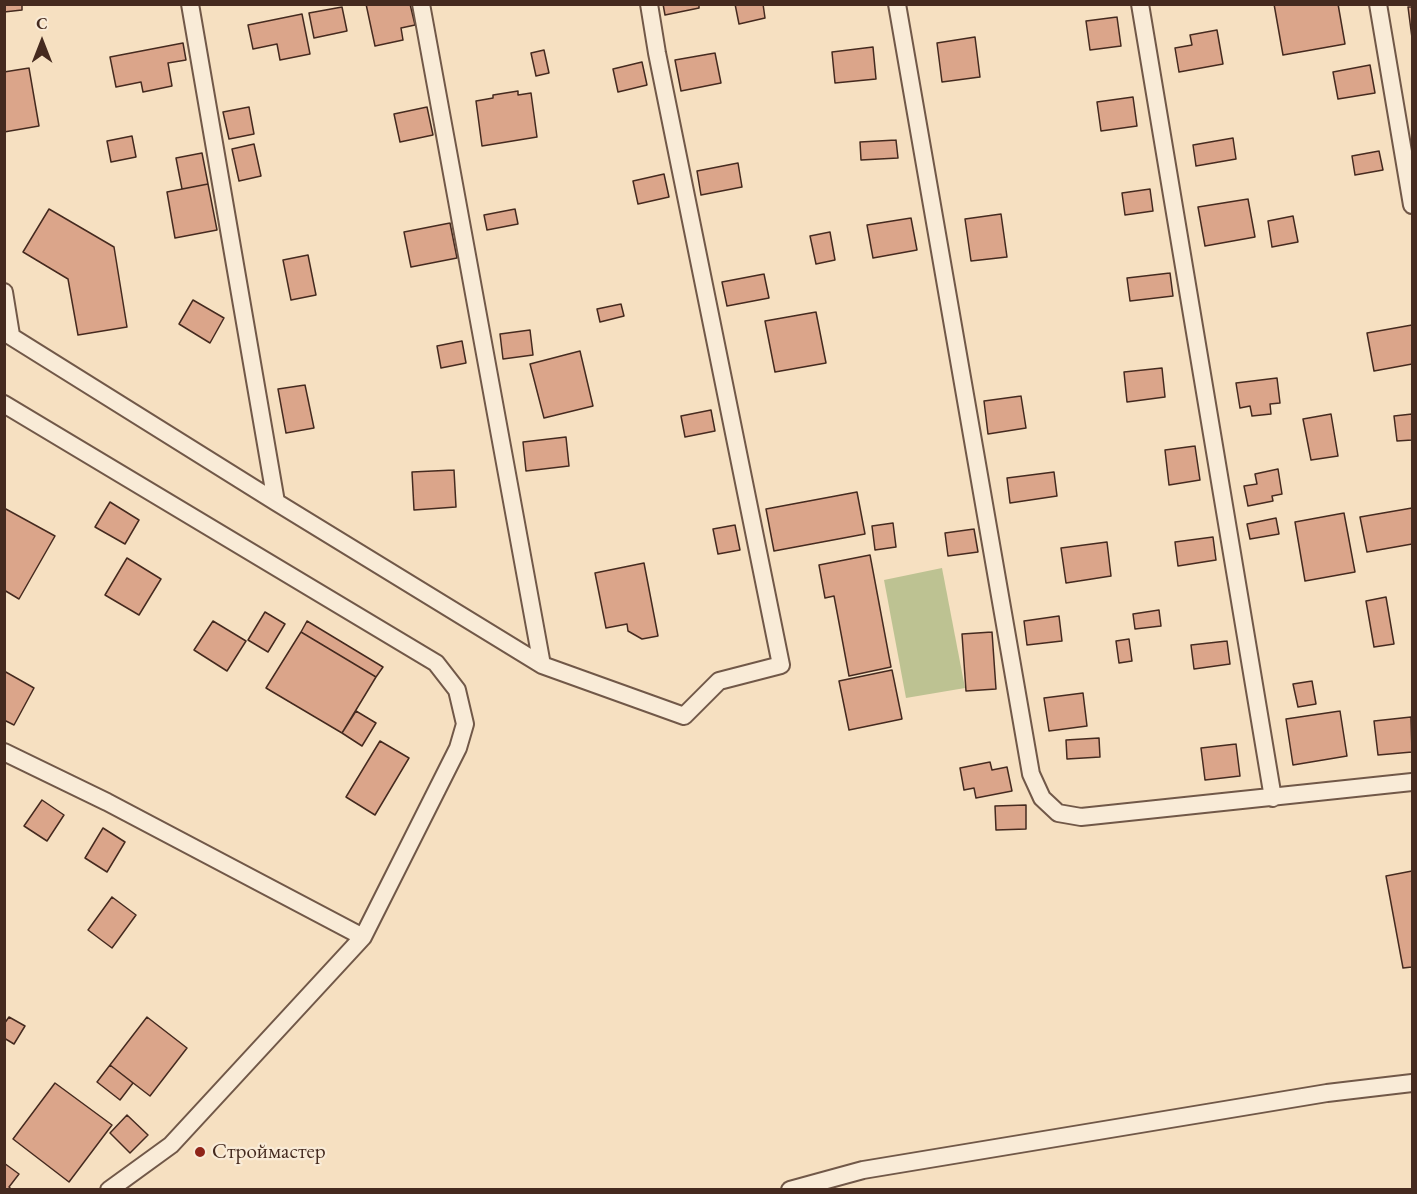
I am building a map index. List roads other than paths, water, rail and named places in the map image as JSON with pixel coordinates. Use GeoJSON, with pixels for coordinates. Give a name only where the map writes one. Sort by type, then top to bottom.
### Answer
{"type":"FeatureCollection","features":[{"type":"Feature","properties":{"kind":"lane"},"geometry":{"type":"LineString","coordinates":[[190,4],[276,502]]}},
{"type":"Feature","properties":{"kind":"lane"},"geometry":{"type":"LineString","coordinates":[[421,4],[542,665]]}},
{"type":"Feature","properties":{"kind":"lane"},"geometry":{"type":"LineString","coordinates":[[4,292],[8,333],[276,502],[542,665],[684,716],[719,681],[781,665],[649,4]]}},
{"type":"Feature","properties":{"kind":"lane"},"geometry":{"type":"LineString","coordinates":[[897,4],[1031,774],[1042,798],[1058,813],[1081,817],[1413,782]]}},
{"type":"Feature","properties":{"kind":"lane"},"geometry":{"type":"LineString","coordinates":[[1140,4],[1273,798]]}},
{"type":"Feature","properties":{"kind":"lane"},"geometry":{"type":"LineString","coordinates":[[1378,4],[1413,205]]}},
{"type":"Feature","properties":{"kind":"lane"},"geometry":{"type":"LineString","coordinates":[[4,404],[436,663],[457,690],[465,724],[458,748],[363,937],[171,1145],[110,1190]]}},
{"type":"Feature","properties":{"kind":"lane"},"geometry":{"type":"LineString","coordinates":[[4,752],[107,802],[363,937]]}},
{"type":"Feature","properties":{"kind":"lane"},"geometry":{"type":"LineString","coordinates":[[790,1190],[863,1170],[1327,1093],[1413,1083]]}},
{"type":"Feature","properties":{"kind":"place","name":"Строймастер"},"geometry":{"type":"Point","coordinates":[200,1152]}}]}
